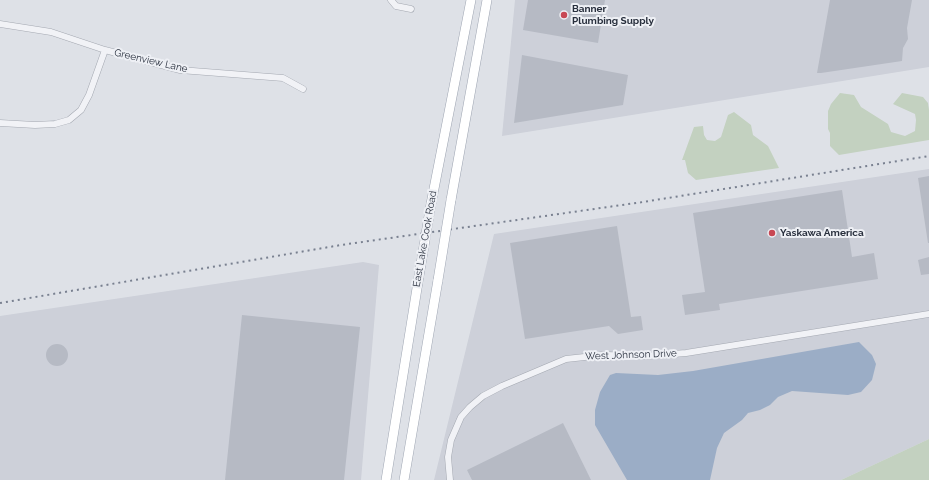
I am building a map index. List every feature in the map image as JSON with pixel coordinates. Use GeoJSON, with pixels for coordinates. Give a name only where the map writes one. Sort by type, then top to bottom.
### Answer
{"type":"FeatureCollection","features":[{"type":"Feature","properties":{"kind":"main road","name":"East Lake Cook Road"},"geometry":{"type":"LineString","coordinates":[[386,480],[431,204],[471,0]]}},
{"type":"Feature","properties":{"kind":"main road","name":"East Lake Cook Road"},"geometry":{"type":"LineString","coordinates":[[404,480],[451,200],[487,0]]}},
{"type":"Feature","properties":{"kind":"street"},"geometry":{"type":"LineString","coordinates":[[391,0],[396,6],[411,9]]}},
{"type":"Feature","properties":{"kind":"street","name":"Greenview Lane"},"geometry":{"type":"LineString","coordinates":[[0,24],[51,32],[105,50],[180,70],[283,78],[303,89]]}},
{"type":"Feature","properties":{"kind":"street"},"geometry":{"type":"LineString","coordinates":[[0,123],[35,125],[55,124],[69,120],[81,110],[89,95],[105,50]]}},
{"type":"Feature","properties":{"kind":"street","name":"West Johnson Drive"},"geometry":{"type":"LineString","coordinates":[[450,480],[448,457],[451,440],[461,417],[470,407],[483,396],[502,386],[566,359],[603,355],[647,356],[686,353],[929,314]]}},
{"type":"Feature","properties":{"kind":"shaded area"},"geometry":{"type":"Polygon","coordinates":[[[515,0],[929,0],[929,67],[502,136],[515,0]]]}},
{"type":"Feature","properties":{"kind":"shaded area"},"geometry":{"type":"Polygon","coordinates":[[[929,169],[929,439],[841,480],[434,480],[494,234],[929,169]]]}},
{"type":"Feature","properties":{"kind":"shaded area"},"geometry":{"type":"Polygon","coordinates":[[[363,262],[379,265],[361,480],[0,480],[0,316],[363,262]]]}},
{"type":"Feature","properties":{"kind":"green space"},"geometry":{"type":"Polygon","coordinates":[[[840,93],[854,95],[861,107],[888,124],[891,132],[905,136],[915,131],[915,114],[893,104],[902,93],[923,97],[928,103],[929,110],[929,140],[839,155],[830,146],[828,111],[831,104],[840,93]]]}},
{"type":"Feature","properties":{"kind":"green space"},"geometry":{"type":"Polygon","coordinates":[[[734,112],[751,125],[753,135],[768,146],[779,168],[696,180],[688,173],[685,160],[682,160],[694,127],[703,126],[704,135],[707,140],[715,141],[721,137],[728,115],[734,112]]]}},
{"type":"Feature","properties":{"kind":"green space"},"geometry":{"type":"Polygon","coordinates":[[[929,439],[929,480],[841,480],[929,439]]]}},
{"type":"Feature","properties":{"kind":"water"},"geometry":{"type":"Polygon","coordinates":[[[859,342],[872,355],[876,364],[872,380],[861,392],[848,395],[792,391],[778,397],[770,405],[760,410],[748,413],[742,420],[724,433],[717,448],[710,480],[627,480],[595,425],[595,410],[600,392],[610,375],[616,373],[658,375],[693,371],[859,342]]]}},
{"type":"Feature","properties":{"kind":"building","name":"Banner Plumbing Supply"},"geometry":{"type":"Polygon","coordinates":[[[528,0],[605,0],[598,43],[523,30],[528,0]]]}},
{"type":"Feature","properties":{"kind":"building"},"geometry":{"type":"Polygon","coordinates":[[[830,0],[912,0],[907,28],[908,39],[903,48],[902,61],[817,73],[830,0]]]}},
{"type":"Feature","properties":{"kind":"building"},"geometry":{"type":"Polygon","coordinates":[[[522,55],[628,75],[623,105],[514,123],[522,55]]]}},
{"type":"Feature","properties":{"kind":"building"},"geometry":{"type":"Polygon","coordinates":[[[929,176],[929,243],[928,243],[918,178],[929,176]]]}},
{"type":"Feature","properties":{"kind":"building","name":"Yaskawa America"},"geometry":{"type":"Polygon","coordinates":[[[842,190],[852,257],[874,253],[878,279],[719,304],[720,310],[685,315],[682,295],[705,292],[693,213],[842,190]]]}},
{"type":"Feature","properties":{"kind":"building"},"geometry":{"type":"Polygon","coordinates":[[[617,226],[631,317],[641,316],[643,330],[618,334],[609,326],[525,339],[510,243],[617,226]]]}},
{"type":"Feature","properties":{"kind":"building"},"geometry":{"type":"Polygon","coordinates":[[[929,257],[929,274],[921,275],[918,260],[929,257]]]}},
{"type":"Feature","properties":{"kind":"building"},"geometry":{"type":"Polygon","coordinates":[[[242,315],[360,327],[344,480],[225,480],[242,315]]]}},
{"type":"Feature","properties":{"kind":"building"},"geometry":{"type":"Polygon","coordinates":[[[57,344],[65,347],[68,355],[65,363],[57,366],[49,363],[46,355],[49,347],[57,344]]]}},
{"type":"Feature","properties":{"kind":"building"},"geometry":{"type":"Polygon","coordinates":[[[563,423],[591,480],[472,480],[467,470],[563,423]]]}},
{"type":"Feature","properties":{"kind":"railway"},"geometry":{"type":"LineString","coordinates":[[0,303],[341,245],[643,202],[929,156]]}},
{"type":"Feature","properties":{"kind":"place","name":"Banner Plumbing Supply"},"geometry":{"type":"Point","coordinates":[564,15]}},
{"type":"Feature","properties":{"kind":"place","name":"Yaskawa America"},"geometry":{"type":"Point","coordinates":[772,233]}}]}
